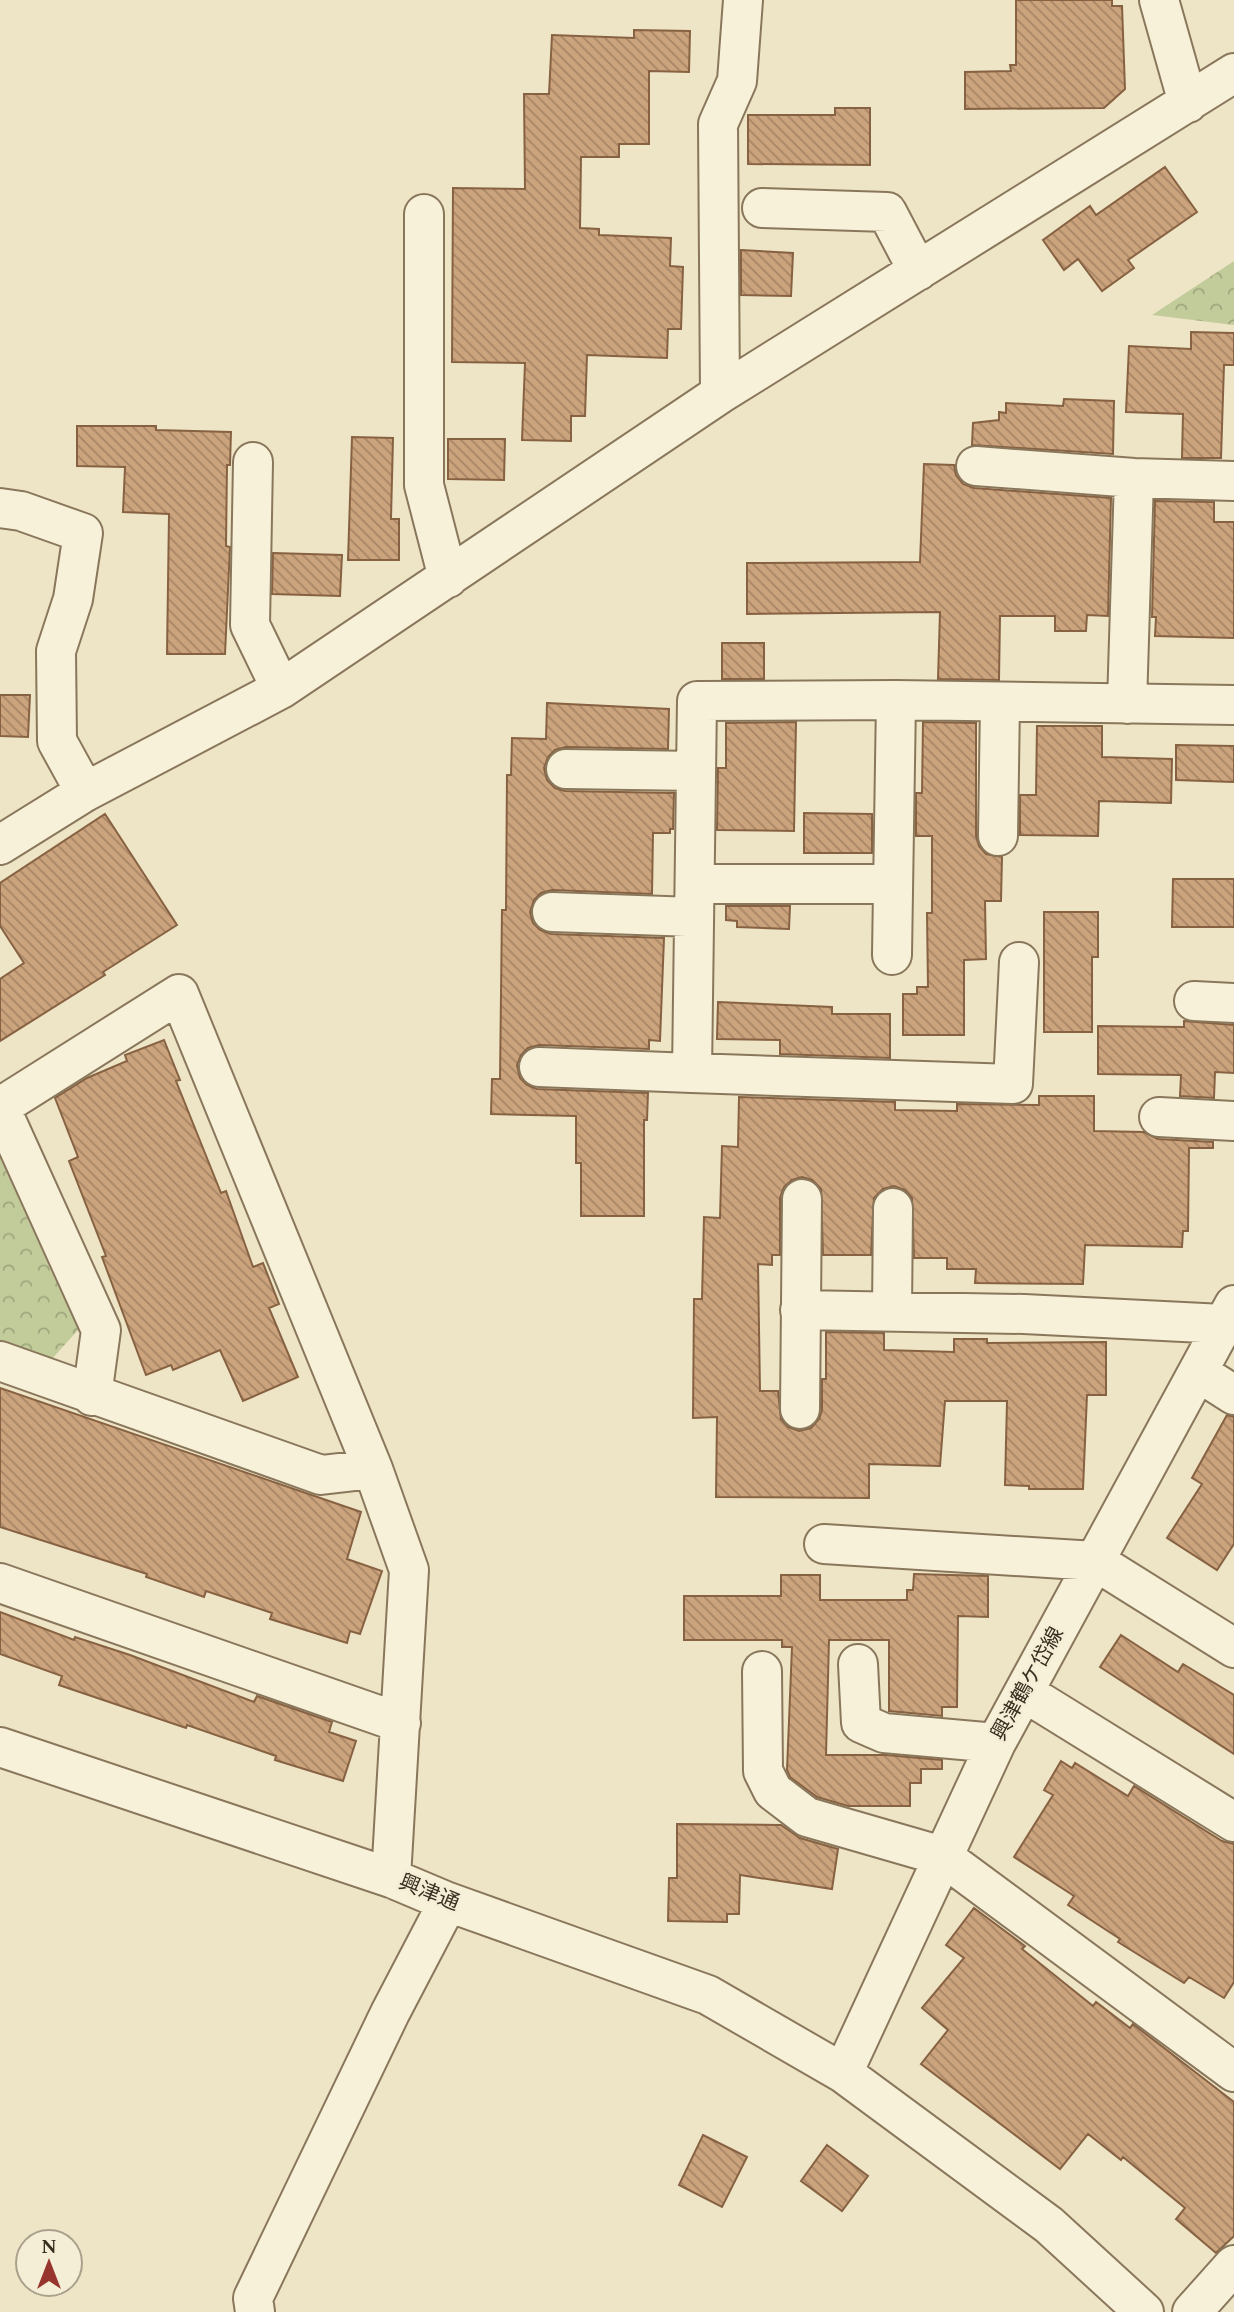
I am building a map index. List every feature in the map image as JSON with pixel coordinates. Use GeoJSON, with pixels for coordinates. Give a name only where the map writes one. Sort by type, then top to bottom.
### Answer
{"type":"FeatureCollection","features":[{"type":"Feature","properties":{"kind":"street"},"geometry":{"type":"LineString","coordinates":[[720,394],[718,124],[737,81],[743,0]]}},
{"type":"Feature","properties":{"kind":"street"},"geometry":{"type":"LineString","coordinates":[[1159,0],[1188,103]]}},
{"type":"Feature","properties":{"kind":"street"},"geometry":{"type":"LineString","coordinates":[[0,845],[85,792],[281,689],[720,394],[1234,73]]}},
{"type":"Feature","properties":{"kind":"street"},"geometry":{"type":"LineString","coordinates":[[762,208],[887,212],[918,271]]}},
{"type":"Feature","properties":{"kind":"street"},"geometry":{"type":"LineString","coordinates":[[424,214],[424,485],[448,578]]}},
{"type":"Feature","properties":{"kind":"street"},"geometry":{"type":"LineString","coordinates":[[253,462],[250,625],[281,689]]}},
{"type":"Feature","properties":{"kind":"street"},"geometry":{"type":"LineString","coordinates":[[976,466],[1134,478],[1234,481]]}},
{"type":"Feature","properties":{"kind":"street"},"geometry":{"type":"LineString","coordinates":[[1127,704],[1134,478]]}},
{"type":"Feature","properties":{"kind":"street"},"geometry":{"type":"LineString","coordinates":[[0,508],[21,511],[83,533],[73,599],[56,651],[57,741],[85,792]]}},
{"type":"Feature","properties":{"kind":"street"},"geometry":{"type":"LineString","coordinates":[[692,1073],[697,701],[896,699],[1234,705]]}},
{"type":"Feature","properties":{"kind":"street"},"geometry":{"type":"LineString","coordinates":[[892,955],[896,699]]}},
{"type":"Feature","properties":{"kind":"street"},"geometry":{"type":"LineString","coordinates":[[998,836],[1000,702]]}},
{"type":"Feature","properties":{"kind":"street"},"geometry":{"type":"LineString","coordinates":[[566,769],[695,771]]}},
{"type":"Feature","properties":{"kind":"street"},"geometry":{"type":"LineString","coordinates":[[552,912],[892,884]]}},
{"type":"Feature","properties":{"kind":"street"},"geometry":{"type":"LineString","coordinates":[[539,1067],[1013,1084],[1019,962]]}},
{"type":"Feature","properties":{"kind":"street"},"geometry":{"type":"LineString","coordinates":[[92,1396],[101,1330],[0,1107],[179,994],[373,1469],[409,1570],[391,1878]]}},
{"type":"Feature","properties":{"kind":"street"},"geometry":{"type":"LineString","coordinates":[[1194,1001],[1234,1003]]}},
{"type":"Feature","properties":{"kind":"street"},"geometry":{"type":"LineString","coordinates":[[1159,1117],[1234,1121]]}},
{"type":"Feature","properties":{"kind":"street"},"geometry":{"type":"LineString","coordinates":[[800,1409],[802,1199]]}},
{"type":"Feature","properties":{"kind":"street"},"geometry":{"type":"LineString","coordinates":[[892,1311],[894,1208]]}},
{"type":"Feature","properties":{"kind":"street"},"geometry":{"type":"LineString","coordinates":[[800,1310],[1229,1314]]}},
{"type":"Feature","properties":{"kind":"street","name":"興津鶴ケ岱線"},"geometry":{"type":"LineString","coordinates":[[843,2073],[996,1743],[1229,1314]]}},
{"type":"Feature","properties":{"kind":"street"},"geometry":{"type":"LineString","coordinates":[[0,1361],[92,1396],[321,1475],[373,1469]]}},
{"type":"Feature","properties":{"kind":"street"},"geometry":{"type":"LineString","coordinates":[[1198,1372],[1234,1395]]}},
{"type":"Feature","properties":{"kind":"street"},"geometry":{"type":"LineString","coordinates":[[824,1544],[1095,1561],[1234,1648]]}},
{"type":"Feature","properties":{"kind":"street"},"geometry":{"type":"LineString","coordinates":[[0,1583],[401,1723]]}},
{"type":"Feature","properties":{"kind":"street"},"geometry":{"type":"LineString","coordinates":[[858,1664],[861,1723],[884,1733],[996,1743]]}},
{"type":"Feature","properties":{"kind":"street"},"geometry":{"type":"LineString","coordinates":[[762,1671],[763,1771],[773,1791],[807,1817],[942,1856],[1234,2072]]}},
{"type":"Feature","properties":{"kind":"street"},"geometry":{"type":"LineString","coordinates":[[1024,1692],[1234,1822]]}},
{"type":"Feature","properties":{"kind":"street","name":"興津通"},"geometry":{"type":"LineString","coordinates":[[0,1747],[391,1878],[447,1902],[708,1995],[843,2073],[1049,2225],[1143,2312]]}},
{"type":"Feature","properties":{"kind":"street"},"geometry":{"type":"LineString","coordinates":[[255,2312],[253,2298],[390,2013],[447,1902]]}},
{"type":"Feature","properties":{"kind":"street"},"geometry":{"type":"LineString","coordinates":[[1192,2312],[1234,2265]]}},
{"type":"Feature","properties":{"kind":"green space"},"geometry":{"type":"Polygon","coordinates":[[[1234,261],[1234,325],[1152,315],[1234,261]]]}},
{"type":"Feature","properties":{"kind":"green space"},"geometry":{"type":"Polygon","coordinates":[[[0,1158],[78,1330],[51,1360],[0,1342],[0,1158]]]}},
{"type":"Feature","properties":{"kind":"building"},"geometry":{"type":"Polygon","coordinates":[[[1016,0],[1112,0],[1112,6],[1122,6],[1125,89],[1104,108],[965,109],[965,72],[1011,71],[1010,65],[1016,65],[1016,0]]]}},
{"type":"Feature","properties":{"kind":"building"},"geometry":{"type":"Polygon","coordinates":[[[634,30],[690,31],[689,72],[649,71],[649,144],[619,144],[619,157],[581,157],[580,228],[599,229],[599,235],[671,238],[670,266],[683,267],[681,329],[668,329],[667,358],[587,355],[585,416],[571,416],[571,441],[522,440],[525,363],[452,362],[453,188],[525,189],[524,94],[549,94],[552,35],[634,38],[634,30]]]}},
{"type":"Feature","properties":{"kind":"building"},"geometry":{"type":"Polygon","coordinates":[[[835,108],[870,108],[870,165],[748,164],[748,115],[835,115],[835,108]]]}},
{"type":"Feature","properties":{"kind":"building"},"geometry":{"type":"Polygon","coordinates":[[[1165,167],[1197,212],[1128,260],[1134,268],[1102,291],[1078,259],[1064,270],[1043,240],[1090,206],[1096,215],[1165,167]]]}},
{"type":"Feature","properties":{"kind":"building"},"geometry":{"type":"Polygon","coordinates":[[[741,250],[793,253],[791,296],[741,295],[741,250]]]}},
{"type":"Feature","properties":{"kind":"building"},"geometry":{"type":"Polygon","coordinates":[[[1191,332],[1234,333],[1234,365],[1224,365],[1221,458],[1182,458],[1183,414],[1126,412],[1129,346],[1191,349],[1191,332]]]}},
{"type":"Feature","properties":{"kind":"building"},"geometry":{"type":"Polygon","coordinates":[[[1064,399],[1114,401],[1113,454],[972,445],[973,423],[999,420],[999,412],[1006,413],[1006,403],[1063,406],[1064,399]]]}},
{"type":"Feature","properties":{"kind":"building"},"geometry":{"type":"Polygon","coordinates":[[[77,426],[156,426],[156,430],[231,432],[230,465],[227,465],[226,546],[230,547],[225,654],[167,654],[169,514],[123,512],[125,467],[77,466],[77,426]]]}},
{"type":"Feature","properties":{"kind":"building"},"geometry":{"type":"Polygon","coordinates":[[[352,437],[393,438],[391,519],[399,519],[399,560],[348,560],[352,437]]]}},
{"type":"Feature","properties":{"kind":"building"},"geometry":{"type":"Polygon","coordinates":[[[448,439],[505,439],[504,480],[448,479],[448,439]]]}},
{"type":"Feature","properties":{"kind":"building"},"geometry":{"type":"Polygon","coordinates":[[[924,464],[954,465],[956,475],[963,484],[974,488],[1111,498],[1108,616],[1087,615],[1086,631],[1055,631],[1055,616],[1000,616],[999,680],[938,679],[940,612],[747,614],[747,563],[920,562],[924,464]]]}},
{"type":"Feature","properties":{"kind":"building"},"geometry":{"type":"Polygon","coordinates":[[[1155,501],[1214,502],[1214,522],[1234,522],[1234,638],[1155,636],[1156,617],[1152,617],[1155,501]]]}},
{"type":"Feature","properties":{"kind":"building"},"geometry":{"type":"Polygon","coordinates":[[[273,553],[342,555],[340,596],[272,594],[273,553]]]}},
{"type":"Feature","properties":{"kind":"building"},"geometry":{"type":"Polygon","coordinates":[[[722,643],[764,643],[764,679],[722,679],[722,643]]]}},
{"type":"Feature","properties":{"kind":"building"},"geometry":{"type":"Polygon","coordinates":[[[0,695],[30,695],[28,737],[0,736],[0,695]]]}},
{"type":"Feature","properties":{"kind":"building"},"geometry":{"type":"Polygon","coordinates":[[[547,703],[669,709],[668,749],[566,747],[555,750],[548,757],[544,768],[547,780],[555,788],[565,791],[674,793],[673,829],[670,829],[670,833],[653,833],[652,894],[552,890],[541,893],[534,900],[530,912],[533,923],[540,930],[551,934],[664,938],[660,1041],[649,1040],[649,1049],[539,1045],[528,1048],[517,1065],[520,1078],[537,1089],[648,1093],[647,1120],[644,1120],[644,1216],[581,1216],[581,1163],[576,1163],[576,1116],[491,1114],[492,1079],[500,1079],[502,910],[506,910],[507,775],[511,775],[512,738],[546,739],[547,703]]]}},
{"type":"Feature","properties":{"kind":"building"},"geometry":{"type":"Polygon","coordinates":[[[796,722],[794,831],[717,830],[718,768],[726,768],[726,723],[796,722]]]}},
{"type":"Feature","properties":{"kind":"building"},"geometry":{"type":"Polygon","coordinates":[[[923,722],[976,723],[976,836],[979,846],[986,854],[1002,857],[1001,901],[985,901],[986,959],[964,960],[964,1035],[903,1035],[903,994],[917,994],[917,987],[928,987],[927,913],[932,913],[932,836],[916,836],[916,793],[922,793],[923,722]]]}},
{"type":"Feature","properties":{"kind":"building"},"geometry":{"type":"Polygon","coordinates":[[[1037,726],[1102,726],[1102,757],[1172,759],[1171,803],[1099,801],[1098,836],[1020,835],[1020,795],[1036,795],[1037,726]]]}},
{"type":"Feature","properties":{"kind":"building"},"geometry":{"type":"Polygon","coordinates":[[[1176,745],[1234,746],[1234,782],[1176,780],[1176,745]]]}},
{"type":"Feature","properties":{"kind":"building"},"geometry":{"type":"Polygon","coordinates":[[[804,813],[872,814],[872,853],[804,853],[804,813]]]}},
{"type":"Feature","properties":{"kind":"building"},"geometry":{"type":"Polygon","coordinates":[[[105,814],[177,925],[103,972],[105,975],[0,1041],[0,979],[24,963],[0,926],[0,883],[105,814]]]}},
{"type":"Feature","properties":{"kind":"building"},"geometry":{"type":"Polygon","coordinates":[[[1173,879],[1234,879],[1234,927],[1172,927],[1173,879]]]}},
{"type":"Feature","properties":{"kind":"building"},"geometry":{"type":"Polygon","coordinates":[[[726,906],[790,906],[789,929],[737,927],[737,921],[726,920],[726,906]]]}},
{"type":"Feature","properties":{"kind":"building"},"geometry":{"type":"Polygon","coordinates":[[[1044,912],[1098,912],[1098,957],[1092,957],[1092,1032],[1044,1032],[1044,912]]]}},
{"type":"Feature","properties":{"kind":"building"},"geometry":{"type":"Polygon","coordinates":[[[718,1002],[832,1007],[832,1014],[890,1014],[890,1058],[780,1054],[780,1040],[717,1039],[718,1002]]]}},
{"type":"Feature","properties":{"kind":"building"},"geometry":{"type":"Polygon","coordinates":[[[1184,1021],[1234,1025],[1234,1073],[1215,1072],[1214,1098],[1180,1096],[1181,1075],[1098,1074],[1098,1026],[1184,1027],[1184,1021]]]}},
{"type":"Feature","properties":{"kind":"building"},"geometry":{"type":"Polygon","coordinates":[[[164,1040],[180,1080],[176,1081],[221,1193],[226,1191],[253,1267],[263,1263],[279,1304],[269,1308],[298,1377],[243,1401],[220,1350],[173,1370],[171,1365],[146,1375],[102,1257],[106,1256],[69,1161],[78,1157],[55,1098],[87,1078],[127,1061],[125,1055],[164,1040]]]}},
{"type":"Feature","properties":{"kind":"building"},"geometry":{"type":"Polygon","coordinates":[[[1039,1096],[1094,1096],[1094,1131],[1144,1132],[1158,1139],[1213,1142],[1213,1148],[1189,1148],[1188,1231],[1183,1231],[1182,1247],[1085,1245],[1083,1284],[975,1283],[976,1269],[947,1269],[947,1258],[914,1258],[912,1198],[905,1190],[894,1186],[883,1189],[874,1198],[871,1255],[823,1255],[821,1189],[812,1180],[802,1177],[792,1180],[784,1187],[780,1198],[780,1255],[772,1255],[772,1265],[758,1264],[760,1391],[778,1391],[781,1419],[788,1427],[799,1431],[811,1428],[819,1419],[822,1410],[822,1379],[826,1379],[826,1332],[884,1333],[884,1350],[954,1352],[954,1339],[987,1339],[987,1343],[1106,1342],[1106,1395],[1087,1395],[1083,1489],[1029,1489],[1029,1486],[1005,1485],[1007,1401],[945,1401],[940,1466],[869,1464],[869,1498],[716,1497],[717,1417],[693,1418],[694,1299],[702,1299],[704,1217],[720,1218],[722,1146],[738,1147],[739,1097],[895,1102],[895,1110],[957,1111],[957,1104],[1039,1105],[1039,1096]]]}},
{"type":"Feature","properties":{"kind":"building"},"geometry":{"type":"Polygon","coordinates":[[[0,1388],[361,1512],[347,1559],[382,1571],[360,1634],[350,1631],[347,1643],[270,1619],[272,1613],[206,1591],[204,1597],[146,1577],[147,1574],[0,1527],[0,1388]]]}},
{"type":"Feature","properties":{"kind":"building"},"geometry":{"type":"Polygon","coordinates":[[[1227,1415],[1234,1417],[1234,1544],[1217,1570],[1167,1538],[1202,1484],[1192,1478],[1227,1415]]]}},
{"type":"Feature","properties":{"kind":"building"},"geometry":{"type":"Polygon","coordinates":[[[914,1574],[988,1576],[988,1617],[958,1616],[957,1707],[942,1707],[942,1716],[889,1711],[889,1640],[829,1640],[826,1755],[886,1755],[942,1760],[942,1769],[921,1769],[921,1783],[910,1783],[910,1806],[848,1806],[817,1797],[790,1777],[787,1770],[792,1647],[782,1647],[782,1640],[684,1640],[684,1596],[781,1596],[781,1575],[820,1575],[820,1600],[907,1600],[907,1590],[913,1590],[914,1574]]]}},
{"type":"Feature","properties":{"kind":"building"},"geometry":{"type":"Polygon","coordinates":[[[0,1612],[74,1640],[75,1637],[130,1655],[254,1702],[257,1696],[332,1722],[329,1732],[356,1741],[343,1781],[275,1760],[276,1756],[187,1725],[186,1728],[59,1685],[62,1676],[0,1654],[0,1612]]]}},
{"type":"Feature","properties":{"kind":"building"},"geometry":{"type":"Polygon","coordinates":[[[1121,1635],[1178,1672],[1183,1664],[1234,1695],[1234,1754],[1100,1667],[1121,1635]]]}},
{"type":"Feature","properties":{"kind":"building"},"geometry":{"type":"Polygon","coordinates":[[[1061,1761],[1072,1768],[1075,1763],[1128,1796],[1134,1786],[1222,1841],[1234,1844],[1234,1982],[1224,1998],[1189,1977],[1184,1983],[1118,1942],[1120,1939],[1068,1905],[1074,1896],[1014,1857],[1053,1795],[1044,1790],[1061,1761]]]}},
{"type":"Feature","properties":{"kind":"building"},"geometry":{"type":"Polygon","coordinates":[[[677,1824],[781,1825],[800,1838],[838,1849],[832,1889],[740,1875],[739,1914],[727,1914],[727,1922],[668,1921],[669,1878],[677,1878],[677,1824]]]}},
{"type":"Feature","properties":{"kind":"building"},"geometry":{"type":"Polygon","coordinates":[[[974,1908],[1025,1946],[1022,1949],[1093,2006],[1096,2002],[1130,2028],[1133,2024],[1234,2102],[1234,2236],[1216,2253],[1176,2219],[1185,2208],[1123,2157],[1121,2160],[1088,2134],[1060,2169],[921,2064],[948,2030],[922,2008],[964,1958],[946,1945],[974,1908]]]}},
{"type":"Feature","properties":{"kind":"building"},"geometry":{"type":"Polygon","coordinates":[[[703,2135],[747,2157],[722,2207],[679,2185],[703,2135]]]}},
{"type":"Feature","properties":{"kind":"building"},"geometry":{"type":"Polygon","coordinates":[[[827,2145],[868,2176],[842,2211],[801,2181],[827,2145]]]}}]}
